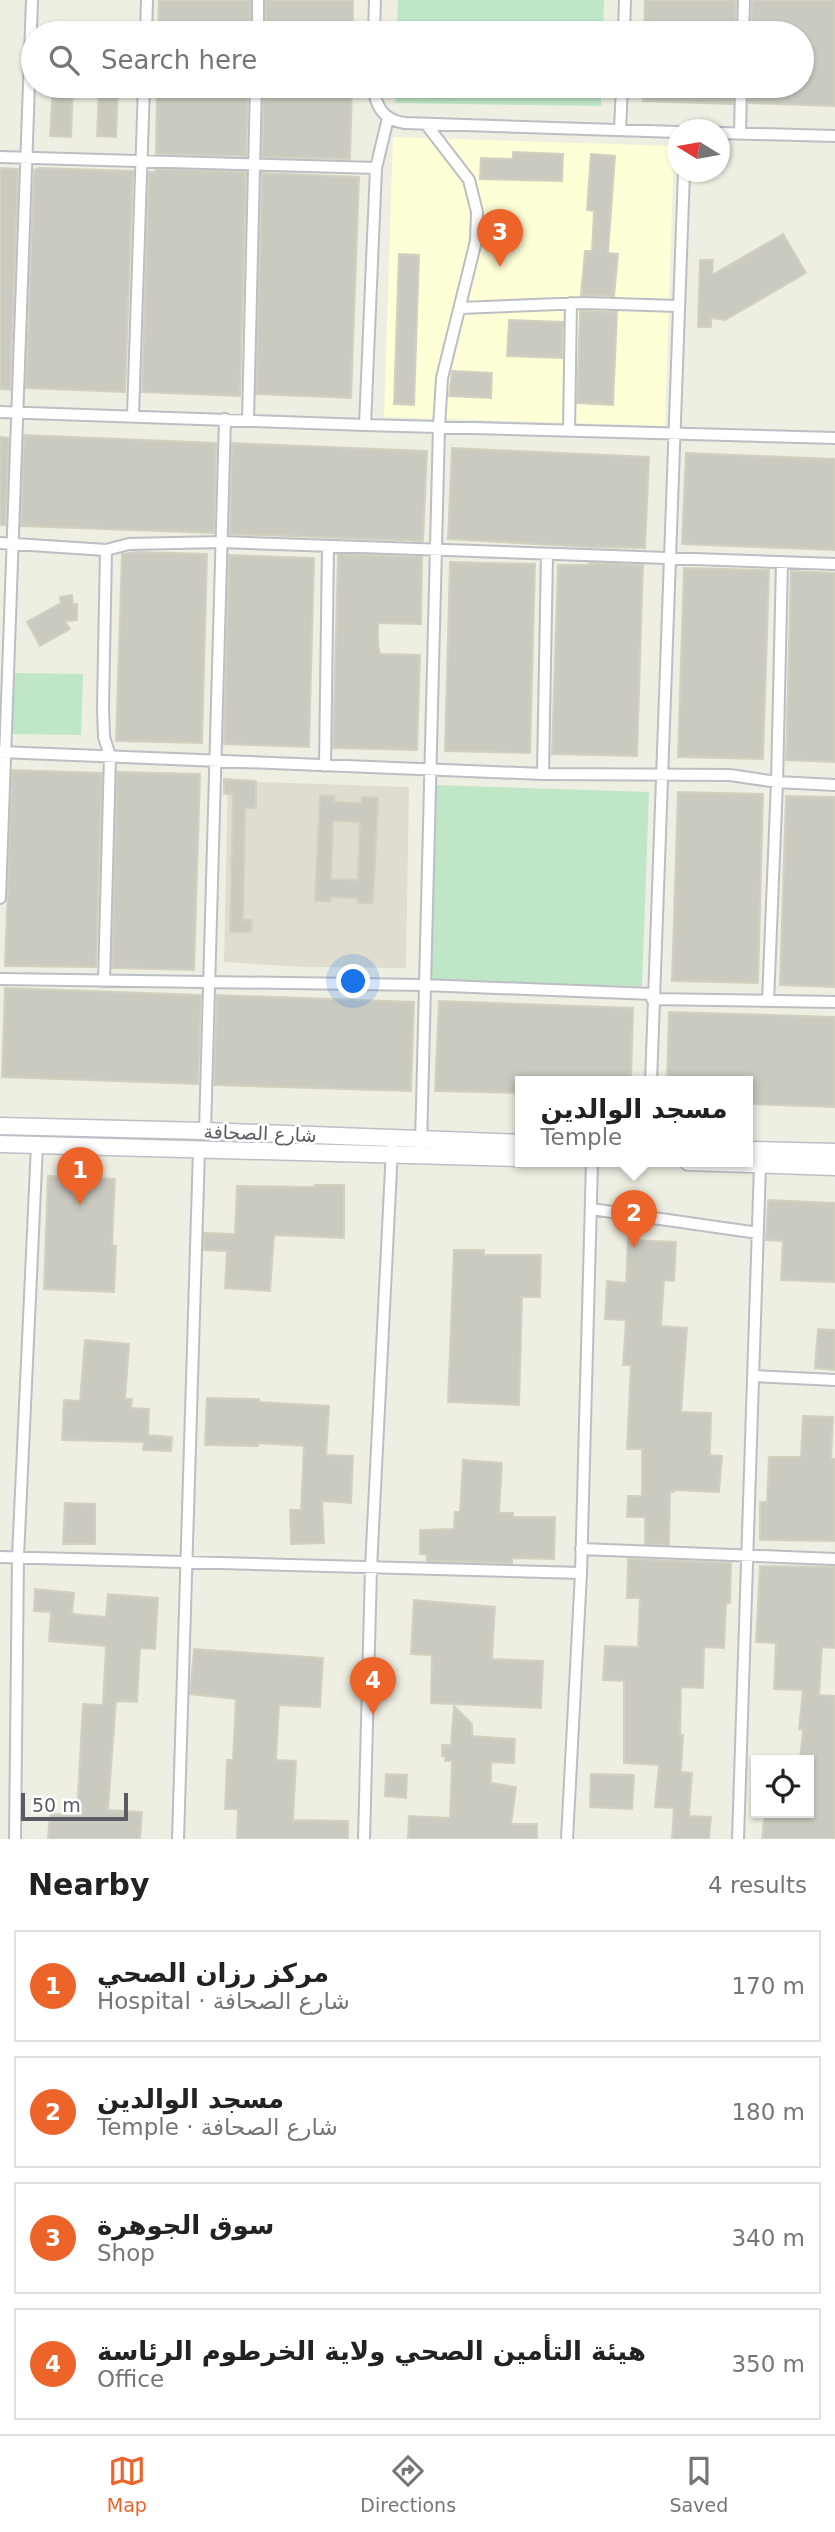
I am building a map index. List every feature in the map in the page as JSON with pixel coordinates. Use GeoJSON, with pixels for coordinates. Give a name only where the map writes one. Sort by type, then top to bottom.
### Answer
{"type":"FeatureCollection","features":[{"type":"Feature","properties":{"kind":"main road","name":"شارع الصحافة"},"geometry":{"type":"LineString","coordinates":[[0,1126],[205,1131],[392,1147]]}},
{"type":"Feature","properties":{"kind":"main road","name":"شارع الصحافة"},"geometry":{"type":"LineString","coordinates":[[0,1144],[199,1150],[515,1143]]}},
{"type":"Feature","properties":{"kind":"main road","name":"شارع الصحافة"},"geometry":{"type":"LineString","coordinates":[[421,1147],[515,1157]]}},
{"type":"Feature","properties":{"kind":"main road"},"geometry":{"type":"LineString","coordinates":[[753,1150],[835,1152]]}},
{"type":"Feature","properties":{"kind":"main road"},"geometry":{"type":"LineString","coordinates":[[753,1165],[835,1167]]}},
{"type":"Feature","properties":{"kind":"street"},"geometry":{"type":"LineString","coordinates":[[31,21],[32,0]]}},
{"type":"Feature","properties":{"kind":"street"},"geometry":{"type":"LineString","coordinates":[[146,21],[147,0]]}},
{"type":"Feature","properties":{"kind":"street"},"geometry":{"type":"LineString","coordinates":[[258,0],[258,21]]}},
{"type":"Feature","properties":{"kind":"street"},"geometry":{"type":"LineString","coordinates":[[374,21],[375,0]]}},
{"type":"Feature","properties":{"kind":"street"},"geometry":{"type":"LineString","coordinates":[[624,21],[625,0]]}},
{"type":"Feature","properties":{"kind":"street"},"geometry":{"type":"LineString","coordinates":[[743,21],[744,0]]}},
{"type":"Feature","properties":{"kind":"street"},"geometry":{"type":"LineString","coordinates":[[0,898],[2,752],[13,544],[28,98]]}},
{"type":"Feature","properties":{"kind":"street"},"geometry":{"type":"LineString","coordinates":[[133,415],[144,98]]}},
{"type":"Feature","properties":{"kind":"street"},"geometry":{"type":"LineString","coordinates":[[248,419],[257,98]]}},
{"type":"Feature","properties":{"kind":"street"},"geometry":{"type":"LineString","coordinates":[[376,98],[379,108],[388,118],[405,123],[667,132]]}},
{"type":"Feature","properties":{"kind":"street"},"geometry":{"type":"LineString","coordinates":[[620,130],[621,98]]}},
{"type":"Feature","properties":{"kind":"street"},"geometry":{"type":"LineString","coordinates":[[740,134],[741,98]]}},
{"type":"Feature","properties":{"kind":"street"},"geometry":{"type":"LineString","coordinates":[[365,425],[376,168],[388,118]]}},
{"type":"Feature","properties":{"kind":"street"},"geometry":{"type":"LineString","coordinates":[[421,1147],[439,427],[442,378],[476,241],[477,212],[469,180],[426,124]]}},
{"type":"Feature","properties":{"kind":"street"},"geometry":{"type":"LineString","coordinates":[[730,134],[835,136]]}},
{"type":"Feature","properties":{"kind":"street"},"geometry":{"type":"LineString","coordinates":[[0,157],[376,168]]}},
{"type":"Feature","properties":{"kind":"street"},"geometry":{"type":"LineString","coordinates":[[651,1076],[684,182]]}},
{"type":"Feature","properties":{"kind":"street"},"geometry":{"type":"LineString","coordinates":[[460,308],[571,303],[678,306]]}},
{"type":"Feature","properties":{"kind":"street"},"geometry":{"type":"LineString","coordinates":[[569,431],[571,303]]}},
{"type":"Feature","properties":{"kind":"street"},"geometry":{"type":"LineString","coordinates":[[0,412],[835,438]]}},
{"type":"Feature","properties":{"kind":"street"},"geometry":{"type":"LineString","coordinates":[[205,1131],[225,419]]}},
{"type":"Feature","properties":{"kind":"street"},"geometry":{"type":"LineString","coordinates":[[0,543],[106,550],[129,544],[222,542],[835,564]]}},
{"type":"Feature","properties":{"kind":"street"},"geometry":{"type":"LineString","coordinates":[[325,766],[328,546]]}},
{"type":"Feature","properties":{"kind":"street"},"geometry":{"type":"LineString","coordinates":[[104,981],[110,756],[104,737],[103,707],[106,550]]}},
{"type":"Feature","properties":{"kind":"street"},"geometry":{"type":"LineString","coordinates":[[542,774],[547,554]]}},
{"type":"Feature","properties":{"kind":"street"},"geometry":{"type":"LineString","coordinates":[[768,1001],[782,562]]}},
{"type":"Feature","properties":{"kind":"street"},"geometry":{"type":"LineString","coordinates":[[2,752],[542,774],[730,775],[777,782],[835,785]]}},
{"type":"Feature","properties":{"kind":"street"},"geometry":{"type":"LineString","coordinates":[[0,979],[423,985],[652,997],[835,1002]]}},
{"type":"Feature","properties":{"kind":"street"},"geometry":{"type":"LineString","coordinates":[[15,1839],[18,1557],[37,1145]]}},
{"type":"Feature","properties":{"kind":"street"},"geometry":{"type":"LineString","coordinates":[[364,1839],[371,1568],[392,1147]]}},
{"type":"Feature","properties":{"kind":"street"},"geometry":{"type":"LineString","coordinates":[[177,1839],[199,1150]]}},
{"type":"Feature","properties":{"kind":"street"},"geometry":{"type":"LineString","coordinates":[[738,1839],[760,1165]]}},
{"type":"Feature","properties":{"kind":"street"},"geometry":{"type":"LineString","coordinates":[[568,1839],[581,1573],[592,1167]]}},
{"type":"Feature","properties":{"kind":"street"},"geometry":{"type":"LineString","coordinates":[[591,1209],[758,1233]]}},
{"type":"Feature","properties":{"kind":"street"},"geometry":{"type":"LineString","coordinates":[[754,1377],[835,1380]]}},
{"type":"Feature","properties":{"kind":"street"},"geometry":{"type":"LineString","coordinates":[[581,1549],[835,1559]]}},
{"type":"Feature","properties":{"kind":"street"},"geometry":{"type":"LineString","coordinates":[[0,1557],[581,1573]]}},
{"type":"Feature","properties":{"kind":"shaded area"},"geometry":{"type":"Polygon","coordinates":[[[398,0],[604,0],[603,21],[397,21],[398,0]]]}},
{"type":"Feature","properties":{"kind":"shaded area"},"geometry":{"type":"Polygon","coordinates":[[[395,98],[601,98],[601,106],[395,103],[395,98]]]}},
{"type":"Feature","properties":{"kind":"shaded area"},"geometry":{"type":"Polygon","coordinates":[[[393,137],[667,146],[667,182],[673,182],[665,426],[384,417],[393,137]]]}},
{"type":"Feature","properties":{"kind":"shaded area"},"geometry":{"type":"Polygon","coordinates":[[[13,673],[83,674],[81,735],[13,734],[13,673]]]}},
{"type":"Feature","properties":{"kind":"shaded area"},"geometry":{"type":"Polygon","coordinates":[[[228,781],[409,787],[406,968],[302,967],[224,962],[228,781]]]}},
{"type":"Feature","properties":{"kind":"shaded area"},"geometry":{"type":"Polygon","coordinates":[[[435,785],[649,792],[642,986],[429,982],[435,785]]]}},
{"type":"Feature","properties":{"kind":"building"},"geometry":{"type":"Polygon","coordinates":[[[159,0],[250,0],[250,21],[158,21],[159,0]]]}},
{"type":"Feature","properties":{"kind":"building"},"geometry":{"type":"Polygon","coordinates":[[[266,0],[353,0],[353,21],[266,21],[266,0]]]}},
{"type":"Feature","properties":{"kind":"building"},"geometry":{"type":"Polygon","coordinates":[[[645,0],[736,0],[735,21],[644,21],[645,0]]]}},
{"type":"Feature","properties":{"kind":"building"},"geometry":{"type":"Polygon","coordinates":[[[752,0],[835,0],[835,106],[749,103],[749,98],[814,98],[814,21],[751,21],[752,0]]]}},
{"type":"Feature","properties":{"kind":"building"},"geometry":{"type":"Polygon","coordinates":[[[52,98],[73,98],[71,137],[50,136],[52,98]]]}},
{"type":"Feature","properties":{"kind":"building"},"geometry":{"type":"Polygon","coordinates":[[[99,98],[118,98],[116,137],[97,136],[99,98]]]}},
{"type":"Feature","properties":{"kind":"building"},"geometry":{"type":"Polygon","coordinates":[[[157,98],[248,98],[246,156],[156,154],[157,98]]]}},
{"type":"Feature","properties":{"kind":"building"},"geometry":{"type":"Polygon","coordinates":[[[264,98],[352,98],[350,159],[262,157],[264,98]]]}},
{"type":"Feature","properties":{"kind":"building"},"geometry":{"type":"Polygon","coordinates":[[[643,98],[733,98],[733,104],[643,101],[643,98]]]}},
{"type":"Feature","properties":{"kind":"building"},"geometry":{"type":"Polygon","coordinates":[[[513,152],[563,154],[562,181],[480,179],[481,158],[513,159],[513,152]]]}},
{"type":"Feature","properties":{"kind":"building"},"geometry":{"type":"Polygon","coordinates":[[[591,154],[615,156],[608,253],[618,254],[614,296],[581,295],[585,251],[592,251],[594,211],[587,210],[591,154]]]}},
{"type":"Feature","properties":{"kind":"building"},"geometry":{"type":"Polygon","coordinates":[[[0,168],[18,169],[10,390],[0,389],[0,168]]]}},
{"type":"Feature","properties":{"kind":"building"},"geometry":{"type":"Polygon","coordinates":[[[156,169],[246,172],[240,396],[142,392],[149,172],[155,172],[156,169]]]}},
{"type":"Feature","properties":{"kind":"building"},"geometry":{"type":"Polygon","coordinates":[[[34,170],[133,171],[125,392],[26,388],[34,170]]]}},
{"type":"Feature","properties":{"kind":"building"},"geometry":{"type":"Polygon","coordinates":[[[262,173],[359,177],[351,398],[256,394],[262,173]]]}},
{"type":"Feature","properties":{"kind":"building"},"geometry":{"type":"Polygon","coordinates":[[[783,234],[806,273],[725,320],[711,318],[711,327],[698,327],[700,260],[713,260],[712,275],[783,234]]]}},
{"type":"Feature","properties":{"kind":"building"},"geometry":{"type":"Polygon","coordinates":[[[399,254],[419,255],[414,405],[394,404],[399,254]]]}},
{"type":"Feature","properties":{"kind":"building"},"geometry":{"type":"Polygon","coordinates":[[[580,311],[617,312],[613,405],[577,403],[580,311]]]}},
{"type":"Feature","properties":{"kind":"building"},"geometry":{"type":"Polygon","coordinates":[[[509,320],[563,322],[562,358],[507,356],[509,320]]]}},
{"type":"Feature","properties":{"kind":"building"},"geometry":{"type":"Polygon","coordinates":[[[452,371],[492,373],[491,398],[449,396],[452,371]]]}},
{"type":"Feature","properties":{"kind":"building"},"geometry":{"type":"Polygon","coordinates":[[[24,435],[216,443],[214,533],[21,526],[24,435]]]}},
{"type":"Feature","properties":{"kind":"building"},"geometry":{"type":"Polygon","coordinates":[[[0,437],[9,438],[5,525],[0,525],[0,437]]]}},
{"type":"Feature","properties":{"kind":"building"},"geometry":{"type":"Polygon","coordinates":[[[232,443],[427,451],[423,541],[230,534],[232,443]]]}},
{"type":"Feature","properties":{"kind":"building"},"geometry":{"type":"Polygon","coordinates":[[[452,448],[649,457],[645,548],[448,539],[452,448]]]}},
{"type":"Feature","properties":{"kind":"building"},"geometry":{"type":"Polygon","coordinates":[[[686,453],[835,459],[835,550],[682,544],[686,453]]]}},
{"type":"Feature","properties":{"kind":"building"},"geometry":{"type":"Polygon","coordinates":[[[122,554],[207,554],[202,743],[116,741],[122,554]]]}},
{"type":"Feature","properties":{"kind":"building"},"geometry":{"type":"Polygon","coordinates":[[[338,554],[422,557],[421,624],[378,623],[380,654],[420,655],[417,750],[333,748],[338,554]]]}},
{"type":"Feature","properties":{"kind":"building"},"geometry":{"type":"Polygon","coordinates":[[[229,555],[314,558],[309,747],[224,744],[229,555]]]}},
{"type":"Feature","properties":{"kind":"building"},"geometry":{"type":"Polygon","coordinates":[[[450,562],[535,564],[530,753],[445,751],[450,562]]]}},
{"type":"Feature","properties":{"kind":"building"},"geometry":{"type":"Polygon","coordinates":[[[558,565],[643,565],[637,756],[552,754],[558,565]]]}},
{"type":"Feature","properties":{"kind":"building"},"geometry":{"type":"Polygon","coordinates":[[[684,568],[769,570],[763,759],[678,757],[684,568]]]}},
{"type":"Feature","properties":{"kind":"building"},"geometry":{"type":"Polygon","coordinates":[[[791,571],[835,573],[835,762],[786,760],[791,571]]]}},
{"type":"Feature","properties":{"kind":"building"},"geometry":{"type":"Polygon","coordinates":[[[72,595],[73,604],[77,604],[77,620],[65,621],[70,629],[40,646],[27,622],[61,603],[60,597],[72,595]]]}},
{"type":"Feature","properties":{"kind":"building"},"geometry":{"type":"Polygon","coordinates":[[[12,770],[102,773],[96,967],[5,966],[12,770]]]}},
{"type":"Feature","properties":{"kind":"building"},"geometry":{"type":"Polygon","coordinates":[[[117,772],[200,774],[194,970],[112,968],[117,772]]]}},
{"type":"Feature","properties":{"kind":"building"},"geometry":{"type":"Polygon","coordinates":[[[224,779],[256,781],[256,808],[245,808],[243,920],[252,920],[251,932],[230,932],[233,794],[224,794],[224,779]]]}},
{"type":"Feature","properties":{"kind":"building"},"geometry":{"type":"Polygon","coordinates":[[[678,792],[763,794],[758,983],[672,981],[678,792]]]}},
{"type":"Feature","properties":{"kind":"building"},"geometry":{"type":"Polygon","coordinates":[[[320,795],[335,796],[334,802],[362,803],[362,797],[378,798],[373,903],[358,903],[358,898],[331,897],[330,902],[315,901],[320,795]],[[333,821],[331,879],[358,880],[360,822],[333,821]]]}},
{"type":"Feature","properties":{"kind":"building"},"geometry":{"type":"Polygon","coordinates":[[[786,796],[835,797],[835,987],[780,985],[786,796]]]}},
{"type":"Feature","properties":{"kind":"building"},"geometry":{"type":"Polygon","coordinates":[[[5,988],[201,995],[198,1084],[2,1077],[5,988]]]}},
{"type":"Feature","properties":{"kind":"building"},"geometry":{"type":"Polygon","coordinates":[[[217,995],[414,1002],[411,1091],[214,1085],[217,995]]]}},
{"type":"Feature","properties":{"kind":"building"},"geometry":{"type":"Polygon","coordinates":[[[439,1001],[633,1008],[631,1076],[515,1076],[515,1093],[435,1091],[439,1001]]]}},
{"type":"Feature","properties":{"kind":"building"},"geometry":{"type":"Polygon","coordinates":[[[669,1012],[835,1017],[835,1107],[753,1104],[753,1076],[667,1076],[669,1012]]]}},
{"type":"Feature","properties":{"kind":"building"},"geometry":{"type":"Polygon","coordinates":[[[48,1176],[115,1179],[112,1245],[116,1246],[114,1292],[44,1289],[48,1176]]]}},
{"type":"Feature","properties":{"kind":"building"},"geometry":{"type":"Polygon","coordinates":[[[344,1185],[344,1238],[274,1235],[270,1291],[225,1288],[227,1251],[204,1250],[204,1233],[235,1234],[237,1186],[344,1185]]]}},
{"type":"Feature","properties":{"kind":"building"},"geometry":{"type":"Polygon","coordinates":[[[768,1200],[835,1203],[835,1282],[781,1280],[783,1241],[766,1240],[768,1200]]]}},
{"type":"Feature","properties":{"kind":"building"},"geometry":{"type":"Polygon","coordinates":[[[628,1240],[676,1242],[674,1281],[664,1280],[661,1326],[687,1328],[681,1412],[711,1413],[710,1455],[722,1456],[719,1492],[670,1492],[669,1545],[645,1544],[645,1517],[627,1517],[628,1496],[642,1496],[642,1449],[627,1449],[631,1365],[623,1365],[626,1320],[605,1319],[607,1281],[626,1283],[628,1240]]]}},
{"type":"Feature","properties":{"kind":"building"},"geometry":{"type":"Polygon","coordinates":[[[454,1250],[484,1250],[484,1255],[541,1255],[540,1297],[522,1297],[519,1405],[448,1402],[454,1250]]]}},
{"type":"Feature","properties":{"kind":"building"},"geometry":{"type":"Polygon","coordinates":[[[818,1329],[835,1330],[835,1370],[815,1368],[818,1329]]]}},
{"type":"Feature","properties":{"kind":"building"},"geometry":{"type":"Polygon","coordinates":[[[85,1340],[129,1344],[125,1399],[132,1399],[131,1408],[149,1409],[148,1435],[172,1437],[171,1451],[143,1450],[144,1442],[62,1440],[64,1400],[80,1401],[85,1340]]]}},
{"type":"Feature","properties":{"kind":"building"},"geometry":{"type":"Polygon","coordinates":[[[207,1398],[259,1399],[259,1402],[329,1406],[326,1455],[353,1456],[351,1503],[322,1501],[324,1543],[291,1544],[290,1510],[301,1510],[304,1446],[258,1443],[258,1446],[205,1445],[207,1398]]]}},
{"type":"Feature","properties":{"kind":"building"},"geometry":{"type":"Polygon","coordinates":[[[803,1416],[833,1417],[831,1459],[835,1459],[835,1541],[760,1540],[760,1502],[767,1502],[769,1457],[801,1457],[803,1416]]]}},
{"type":"Feature","properties":{"kind":"building"},"geometry":{"type":"Polygon","coordinates":[[[463,1460],[502,1463],[499,1513],[513,1513],[513,1517],[555,1517],[554,1559],[512,1558],[512,1563],[427,1561],[427,1555],[420,1554],[420,1530],[454,1529],[455,1512],[460,1512],[463,1460]]]}},
{"type":"Feature","properties":{"kind":"building"},"geometry":{"type":"Polygon","coordinates":[[[65,1503],[95,1504],[95,1544],[63,1544],[65,1503]]]}},
{"type":"Feature","properties":{"kind":"building"},"geometry":{"type":"Polygon","coordinates":[[[628,1559],[731,1563],[730,1603],[726,1603],[724,1648],[704,1647],[703,1688],[681,1687],[681,1772],[692,1773],[689,1816],[711,1817],[709,1839],[672,1839],[674,1808],[655,1807],[659,1765],[624,1763],[624,1681],[603,1680],[605,1646],[638,1647],[640,1598],[627,1598],[628,1559]]]}},
{"type":"Feature","properties":{"kind":"building"},"geometry":{"type":"Polygon","coordinates":[[[760,1566],[835,1567],[835,1648],[822,1647],[819,1695],[835,1696],[835,1839],[762,1839],[764,1818],[814,1818],[814,1755],[800,1755],[803,1730],[799,1729],[803,1690],[774,1689],[776,1643],[756,1642],[760,1566]]]}},
{"type":"Feature","properties":{"kind":"building"},"geometry":{"type":"Polygon","coordinates":[[[35,1589],[74,1593],[72,1614],[106,1617],[108,1594],[158,1598],[155,1649],[140,1648],[137,1702],[116,1701],[112,1754],[108,1810],[142,1812],[140,1839],[48,1839],[50,1814],[77,1815],[83,1704],[103,1705],[106,1646],[49,1641],[51,1612],[34,1611],[35,1589]]]}},
{"type":"Feature","properties":{"kind":"building"},"geometry":{"type":"Polygon","coordinates":[[[414,1600],[495,1607],[492,1659],[543,1661],[541,1708],[431,1703],[432,1655],[411,1654],[414,1600]]]}},
{"type":"Feature","properties":{"kind":"building"},"geometry":{"type":"Polygon","coordinates":[[[194,1649],[323,1658],[320,1707],[279,1705],[276,1760],[296,1761],[293,1820],[348,1821],[348,1839],[237,1839],[238,1809],[225,1809],[227,1760],[233,1760],[236,1699],[190,1694],[194,1649]]]}},
{"type":"Feature","properties":{"kind":"building"},"geometry":{"type":"Polygon","coordinates":[[[454,1706],[472,1724],[472,1736],[515,1739],[514,1763],[491,1762],[491,1783],[516,1787],[511,1824],[537,1824],[537,1839],[408,1839],[409,1816],[450,1818],[452,1761],[445,1761],[442,1745],[451,1745],[454,1706]]]}},
{"type":"Feature","properties":{"kind":"building"},"geometry":{"type":"Polygon","coordinates":[[[386,1774],[407,1775],[406,1798],[385,1796],[386,1774]]]}},
{"type":"Feature","properties":{"kind":"building"},"geometry":{"type":"Polygon","coordinates":[[[591,1774],[634,1775],[632,1809],[590,1807],[591,1774]]]}},
{"type":"Feature","properties":{"kind":"place","name":"سوق الجوهرة"},"geometry":{"type":"Point","coordinates":[500,267]}},
{"type":"Feature","properties":{"kind":"place","name":"مركز رزان الصحي"},"geometry":{"type":"Point","coordinates":[80,1205]}},
{"type":"Feature","properties":{"kind":"place","name":"مسجد الوالدين"},"geometry":{"type":"Point","coordinates":[634,1248]}},
{"type":"Feature","properties":{"kind":"place","name":"هيئة التأمين الصحي ولاية الخرطوم الرئاسة"},"geometry":{"type":"Point","coordinates":[373,1715]}}]}
